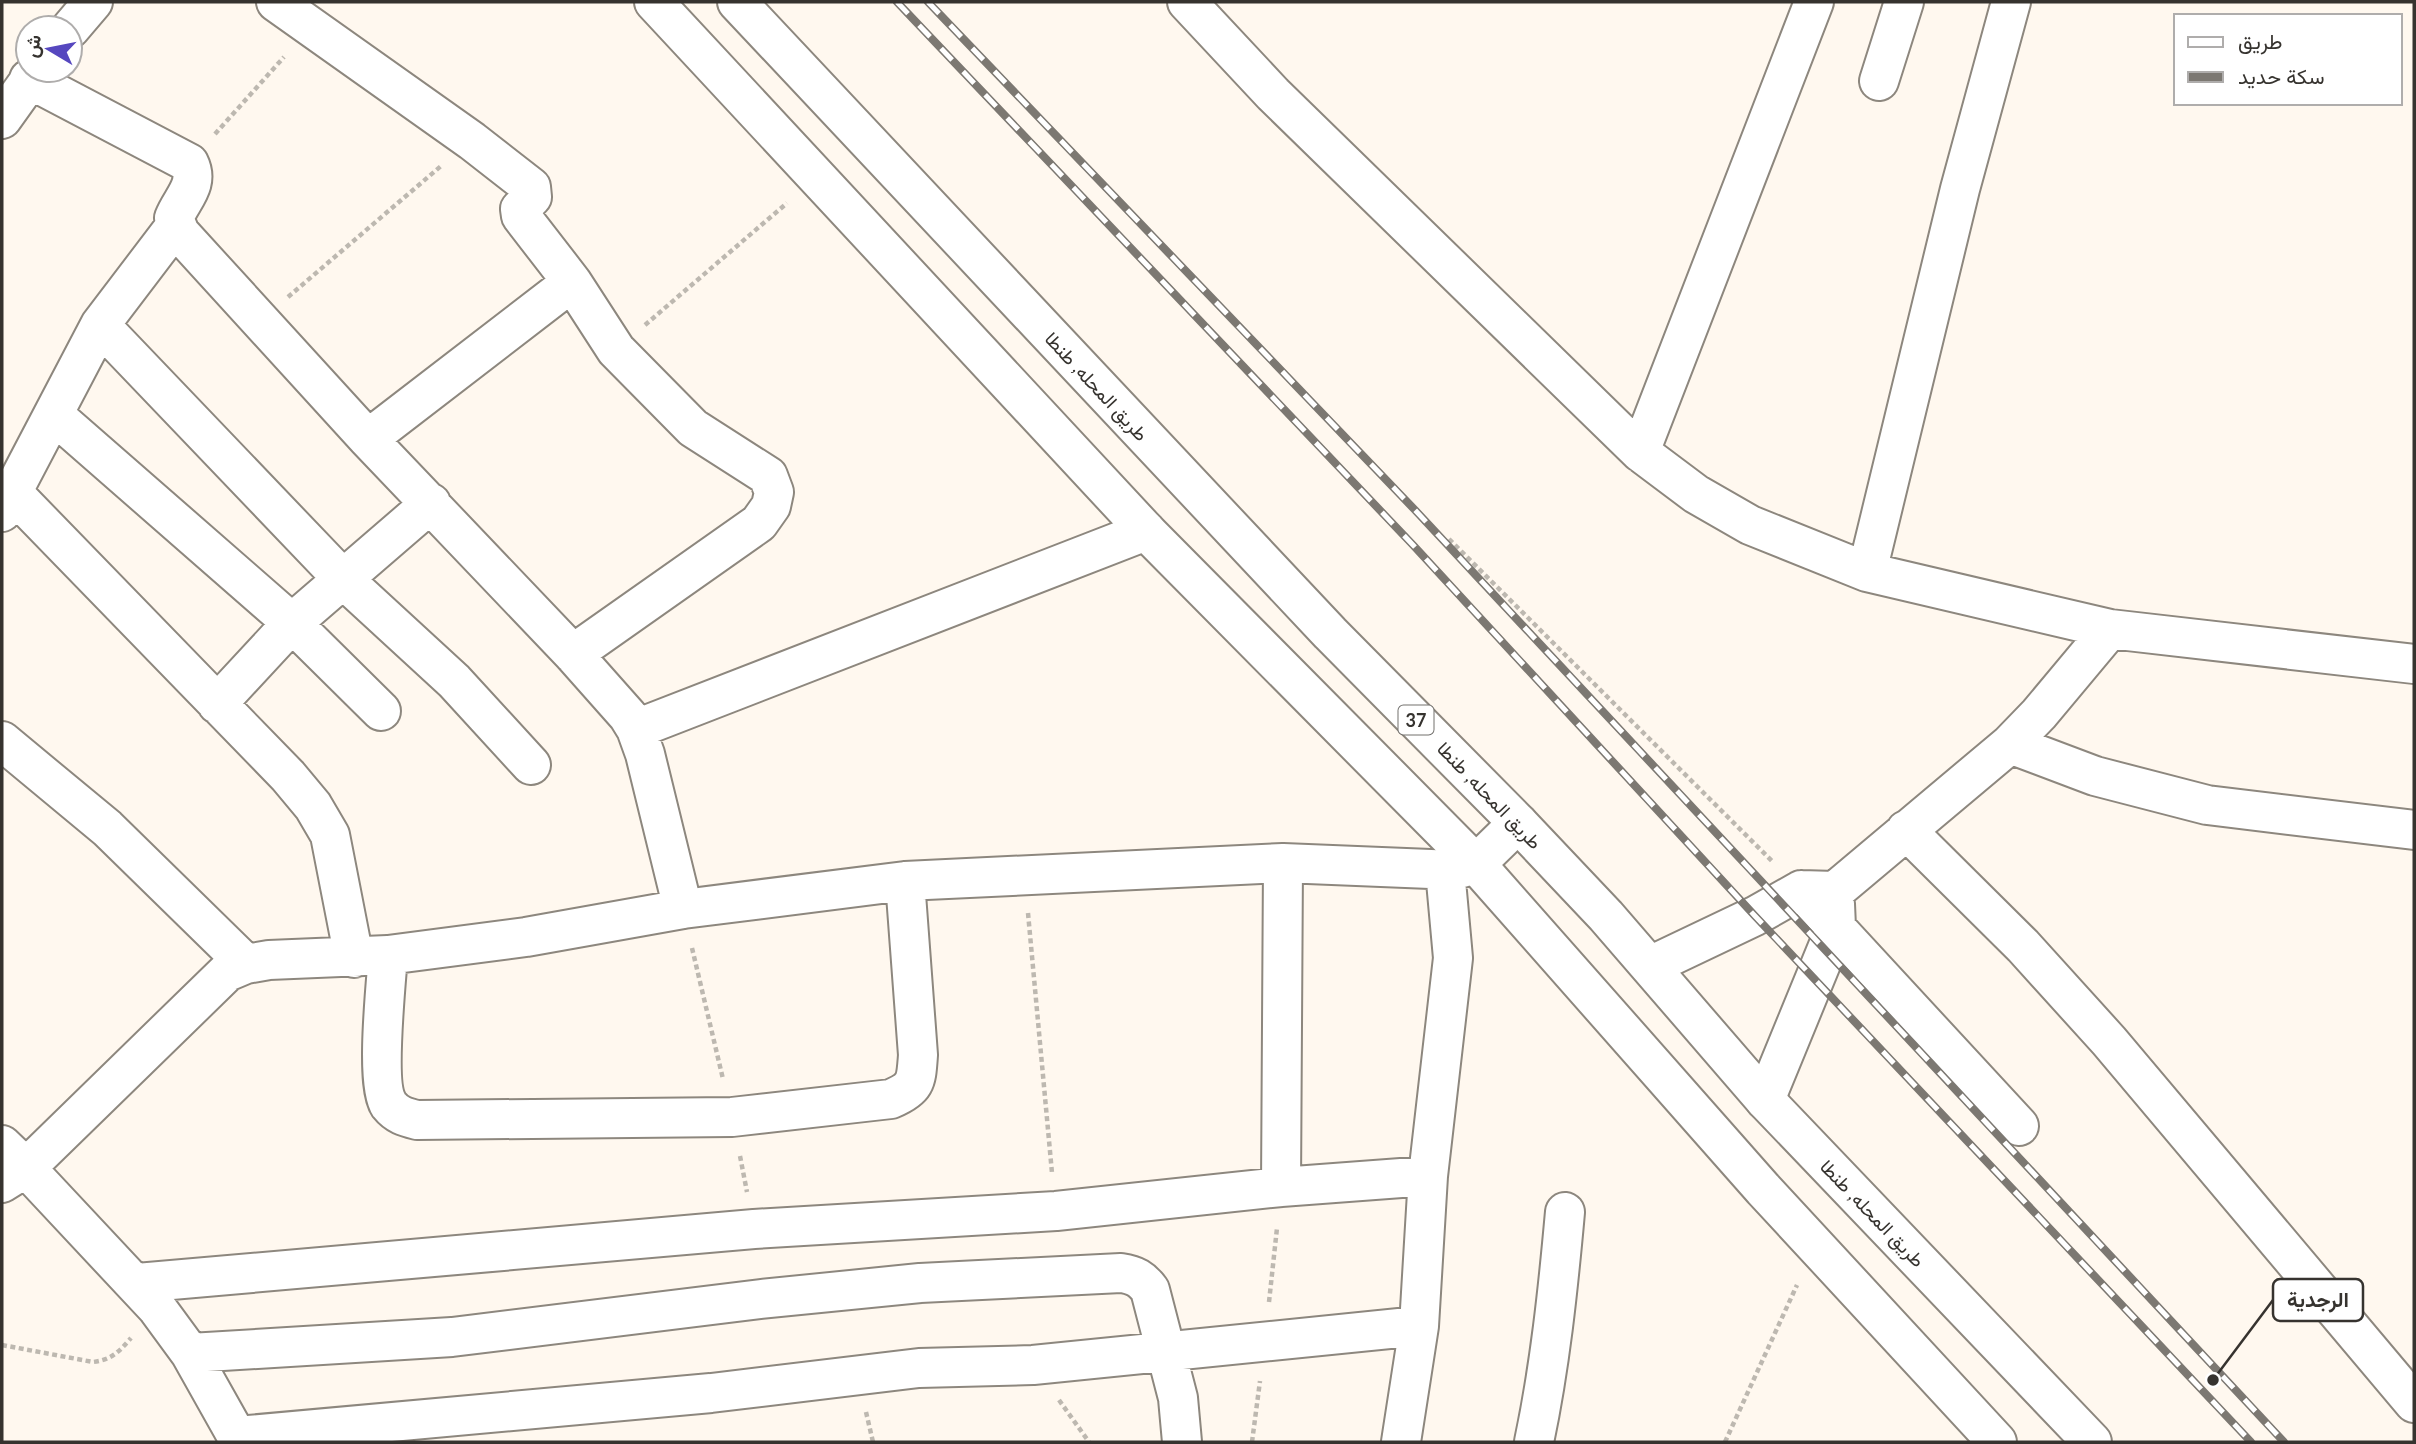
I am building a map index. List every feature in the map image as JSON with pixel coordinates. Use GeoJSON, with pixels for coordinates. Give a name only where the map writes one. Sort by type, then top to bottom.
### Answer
{"type":"FeatureCollection","features":[{"type":"Feature","properties":{"kind":"main road"},"geometry":{"type":"LineString","coordinates":[[276,2],[472,141],[531,187],[532,197],[520,209],[521,216],[572,282],[616,350],[693,428],[768,476],[774,492],[771,506],[759,523],[573,654]]}},
{"type":"Feature","properties":{"kind":"main road"},"geometry":{"type":"LineString","coordinates":[[654,2],[1997,1442]]}},
{"type":"Feature","properties":{"kind":"main road","name":"طريق المحله, طنطا"},"geometry":{"type":"LineString","coordinates":[[737,2],[1330,633],[1518,822],[1650,966],[1765,1100],[2092,1442]]}},
{"type":"Feature","properties":{"kind":"main road"},"geometry":{"type":"LineString","coordinates":[[1187,2],[1273,94],[1640,452],[1696,494],[1750,525],[1867,572],[2110,629],[2414,664]]}},
{"type":"Feature","properties":{"kind":"main road"},"geometry":{"type":"LineString","coordinates":[[1640,452],[1814,2]]}},
{"type":"Feature","properties":{"kind":"main road"},"geometry":{"type":"LineString","coordinates":[[1879,81],[1904,2]]}},
{"type":"Feature","properties":{"kind":"main road"},"geometry":{"type":"LineString","coordinates":[[1867,572],[1961,188],[2011,2]]}},
{"type":"Feature","properties":{"kind":"main road"},"geometry":{"type":"LineString","coordinates":[[2,119],[27,84]]}},
{"type":"Feature","properties":{"kind":"main road"},"geometry":{"type":"LineString","coordinates":[[49,84],[189,163],[193,171],[193,181],[176,214],[176,226],[100,325],[7,503],[217,704],[288,776],[313,806],[330,835],[371,956],[387,1103],[399,1115],[417,1120],[733,1117],[891,1100],[906,1092],[916,1081],[918,1055],[905,880]]}},
{"type":"Feature","properties":{"kind":"main road"},"geometry":{"type":"LineString","coordinates":[[176,226],[260,322],[573,654],[628,716],[645,754],[683,909]]}},
{"type":"Feature","properties":{"kind":"main road"},"geometry":{"type":"LineString","coordinates":[[368,439],[572,282]]}},
{"type":"Feature","properties":{"kind":"main road"},"geometry":{"type":"LineString","coordinates":[[100,325],[342,578],[454,681],[531,765]]}},
{"type":"Feature","properties":{"kind":"main road"},"geometry":{"type":"LineString","coordinates":[[54,415],[292,623],[381,711]]}},
{"type":"Feature","properties":{"kind":"main road"},"geometry":{"type":"LineString","coordinates":[[217,704],[292,623],[431,503]]}},
{"type":"Feature","properties":{"kind":"main road"},"geometry":{"type":"LineString","coordinates":[[636,729],[1146,531]]}},
{"type":"Feature","properties":{"kind":"main road"},"geometry":{"type":"LineString","coordinates":[[1650,966],[1755,916],[1824,903],[1906,830],[2010,744],[2084,663],[2110,629]]}},
{"type":"Feature","properties":{"kind":"main road"},"geometry":{"type":"LineString","coordinates":[[2,741],[107,828],[246,964]]}},
{"type":"Feature","properties":{"kind":"main road"},"geometry":{"type":"LineString","coordinates":[[2010,744],[2095,776],[2207,804],[2414,830]]}},
{"type":"Feature","properties":{"kind":"main road"},"geometry":{"type":"LineString","coordinates":[[1419,1326],[1033,1365],[919,1368],[711,1393],[239,1439],[190,1353],[147,1296],[10,1165],[227,972],[246,964],[269,960],[371,956],[526,937],[683,909],[905,880],[1283,863],[1461,867],[1518,822]]}},
{"type":"Feature","properties":{"kind":"main road"},"geometry":{"type":"LineString","coordinates":[[1906,830],[2023,946],[2109,1041],[2414,1404]]}},
{"type":"Feature","properties":{"kind":"main road"},"geometry":{"type":"LineString","coordinates":[[1281,1187],[1283,863]]}},
{"type":"Feature","properties":{"kind":"main road"},"geometry":{"type":"LineString","coordinates":[[1401,1442],[1419,1326],[1428,1176],[1461,867]]}},
{"type":"Feature","properties":{"kind":"main road"},"geometry":{"type":"LineString","coordinates":[[1765,1100],[1824,903]]}},
{"type":"Feature","properties":{"kind":"main road"},"geometry":{"type":"LineString","coordinates":[[1824,903],[2019,1126]]}},
{"type":"Feature","properties":{"kind":"main road"},"geometry":{"type":"LineString","coordinates":[[147,1296],[754,1228],[1056,1211],[1281,1187],[1428,1176]]}},
{"type":"Feature","properties":{"kind":"main road"},"geometry":{"type":"LineString","coordinates":[[1534,1442],[1556,1307],[1565,1212]]}},
{"type":"Feature","properties":{"kind":"main road"},"geometry":{"type":"LineString","coordinates":[[190,1353],[452,1337],[761,1299],[920,1283],[1121,1273],[1144,1281],[1150,1290],[1178,1398],[1182,1442]]}},
{"type":"Feature","properties":{"kind":"path"},"geometry":{"type":"LineString","coordinates":[[189,163],[310,27]]}},
{"type":"Feature","properties":{"kind":"path"},"geometry":{"type":"LineString","coordinates":[[260,322],[472,141]]}},
{"type":"Feature","properties":{"kind":"path"},"geometry":{"type":"LineString","coordinates":[[616,350],[817,178]]}},
{"type":"Feature","properties":{"kind":"path"},"geometry":{"type":"LineString","coordinates":[[1449,539],[1824,903]]}},
{"type":"Feature","properties":{"kind":"path"},"geometry":{"type":"LineString","coordinates":[[1024,874],[1056,1211]]}},
{"type":"Feature","properties":{"kind":"path"},"geometry":{"type":"LineString","coordinates":[[683,909],[733,1117],[754,1228]]}},
{"type":"Feature","properties":{"kind":"path"},"geometry":{"type":"LineString","coordinates":[[1252,1442],[1281,1187]]}},
{"type":"Feature","properties":{"kind":"path"},"geometry":{"type":"LineString","coordinates":[[1725,1442],[1814,1245]]}},
{"type":"Feature","properties":{"kind":"path"},"geometry":{"type":"LineString","coordinates":[[2,1345],[93,1362],[106,1360],[118,1352],[147,1296]]}},
{"type":"Feature","properties":{"kind":"railway"},"geometry":{"type":"LineString","coordinates":[[897,2],[1413,545],[1755,916],[2251,1442]]}},
{"type":"Feature","properties":{"kind":"railway"},"geometry":{"type":"LineString","coordinates":[[928,2],[1415,510],[2284,1442]]}},
{"type":"Feature","properties":{"kind":"place","name":"الرجدية"},"geometry":{"type":"Point","coordinates":[2213,1380]}}]}
